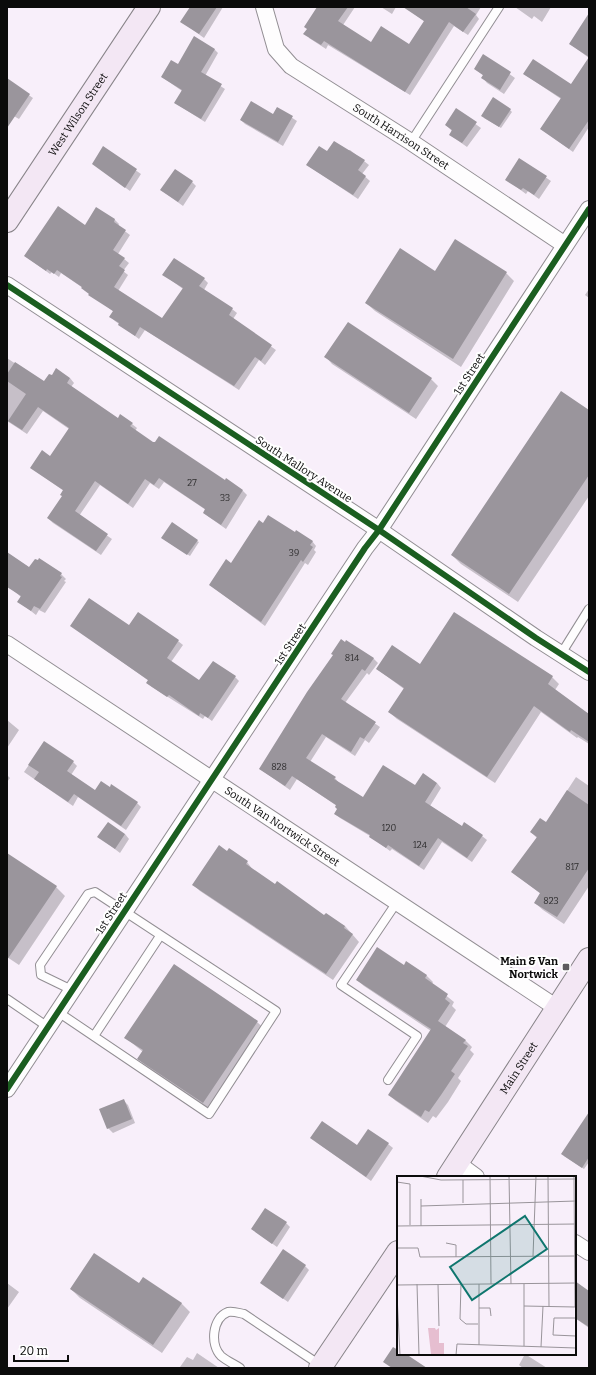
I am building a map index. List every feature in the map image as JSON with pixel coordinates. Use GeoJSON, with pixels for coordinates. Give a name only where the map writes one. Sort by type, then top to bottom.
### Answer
{"type":"FeatureCollection","features":[{"type":"Feature","properties":{"kind":"main road","name":"West Wilson Street"},"geometry":{"type":"LineString","coordinates":[[7,221],[149,7]]}},
{"type":"Feature","properties":{"kind":"main road","name":"Main Street"},"geometry":{"type":"LineString","coordinates":[[453,1170],[589,959]]}},
{"type":"Feature","properties":{"kind":"main road"},"geometry":{"type":"LineString","coordinates":[[321,1367],[397,1253]]}},
{"type":"Feature","properties":{"kind":"street","name":"South Harrison Street"},"geometry":{"type":"LineString","coordinates":[[264,7],[276,49],[291,66],[411,142],[565,245]]}},
{"type":"Feature","properties":{"kind":"street","name":"1st Street"},"geometry":{"type":"LineString","coordinates":[[7,1089],[365,548],[379,530],[589,209]]}},
{"type":"Feature","properties":{"kind":"street","name":"South Mallory Avenue"},"geometry":{"type":"LineString","coordinates":[[7,285],[379,530],[589,672]]}},
{"type":"Feature","properties":{"kind":"street","name":"South Van Nortwick Street"},"geometry":{"type":"LineString","coordinates":[[7,644],[557,1008]]}},
{"type":"Feature","properties":{"kind":"street"},"geometry":{"type":"LineString","coordinates":[[453,1170],[473,1176]]}},
{"type":"Feature","properties":{"kind":"street"},"geometry":{"type":"LineString","coordinates":[[576,1244],[589,1252]]}},
{"type":"Feature","properties":{"kind":"lane"},"geometry":{"type":"LineString","coordinates":[[411,142],[499,7]]}},
{"type":"Feature","properties":{"kind":"lane"},"geometry":{"type":"LineString","coordinates":[[561,654],[589,609]]}},
{"type":"Feature","properties":{"kind":"lane"},"geometry":{"type":"LineString","coordinates":[[58,1012],[208,1114],[276,1011],[95,892],[88,894],[40,965],[41,976],[72,990]]}},
{"type":"Feature","properties":{"kind":"lane"},"geometry":{"type":"LineString","coordinates":[[388,1080],[417,1036],[341,985],[397,902]]}},
{"type":"Feature","properties":{"kind":"lane"},"geometry":{"type":"LineString","coordinates":[[94,1036],[160,936]]}},
{"type":"Feature","properties":{"kind":"lane"},"geometry":{"type":"LineString","coordinates":[[7,999],[48,1027]]}},
{"type":"Feature","properties":{"kind":"lane"},"geometry":{"type":"LineString","coordinates":[[240,1368],[221,1355],[216,1347],[213,1333],[217,1322],[227,1313],[234,1312],[244,1314],[321,1367]]}},
{"type":"Feature","properties":{"kind":"building"},"geometry":{"type":"Polygon","coordinates":[[[190,7],[217,7],[199,34],[180,22],[190,7]]]}},
{"type":"Feature","properties":{"kind":"building"},"geometry":{"type":"Polygon","coordinates":[[[317,7],[348,7],[338,21],[371,42],[381,26],[409,44],[424,21],[403,7],[466,7],[476,14],[463,32],[449,22],[405,92],[324,41],[321,45],[303,34],[307,29],[304,27],[317,7]]]}},
{"type":"Feature","properties":{"kind":"building"},"geometry":{"type":"Polygon","coordinates":[[[589,13],[589,57],[569,44],[589,13]]]}},
{"type":"Feature","properties":{"kind":"building"},"geometry":{"type":"Polygon","coordinates":[[[194,36],[215,49],[201,72],[222,84],[201,119],[174,103],[182,90],[161,77],[171,60],[178,64],[194,36]]]}},
{"type":"Feature","properties":{"kind":"building"},"geometry":{"type":"Polygon","coordinates":[[[483,54],[511,72],[500,90],[481,78],[483,75],[474,69],[483,54]]]}},
{"type":"Feature","properties":{"kind":"building"},"geometry":{"type":"Polygon","coordinates":[[[589,57],[589,120],[569,149],[540,129],[561,98],[523,74],[533,59],[571,84],[589,57]]]}},
{"type":"Feature","properties":{"kind":"building"},"geometry":{"type":"Polygon","coordinates":[[[7,78],[30,94],[7,128],[7,78]]]}},
{"type":"Feature","properties":{"kind":"building"},"geometry":{"type":"Polygon","coordinates":[[[493,97],[511,109],[499,127],[481,116],[493,97]]]}},
{"type":"Feature","properties":{"kind":"building"},"geometry":{"type":"Polygon","coordinates":[[[251,101],[273,114],[277,107],[293,116],[278,142],[240,120],[251,101]]]}},
{"type":"Feature","properties":{"kind":"building"},"geometry":{"type":"Polygon","coordinates":[[[456,108],[477,122],[462,143],[449,135],[452,130],[445,125],[456,108]]]}},
{"type":"Feature","properties":{"kind":"building"},"geometry":{"type":"Polygon","coordinates":[[[334,141],[365,160],[358,170],[366,176],[353,195],[306,165],[319,146],[327,151],[334,141]]]}},
{"type":"Feature","properties":{"kind":"building"},"geometry":{"type":"Polygon","coordinates":[[[103,146],[137,169],[125,188],[92,164],[103,146]]]}},
{"type":"Feature","properties":{"kind":"building"},"geometry":{"type":"Polygon","coordinates":[[[519,158],[547,176],[534,195],[523,188],[521,190],[505,180],[519,158]]]}},
{"type":"Feature","properties":{"kind":"building"},"geometry":{"type":"Polygon","coordinates":[[[175,169],[193,181],[178,202],[160,190],[175,169]]]}},
{"type":"Feature","properties":{"kind":"building"},"geometry":{"type":"Polygon","coordinates":[[[58,206],[85,225],[96,207],[115,219],[114,222],[126,230],[113,250],[125,258],[119,266],[125,270],[114,287],[162,318],[183,288],[162,275],[174,258],[205,278],[199,286],[233,308],[229,315],[272,345],[261,361],[255,357],[234,386],[140,327],[135,336],[109,317],[113,311],[88,295],[89,294],[81,288],[82,287],[57,270],[54,274],[47,269],[46,271],[24,256],[58,206]]]}},
{"type":"Feature","properties":{"kind":"building"},"geometry":{"type":"Polygon","coordinates":[[[455,239],[507,272],[453,359],[365,303],[400,248],[435,271],[455,239]]]}},
{"type":"Feature","properties":{"kind":"building"},"geometry":{"type":"Polygon","coordinates":[[[348,322],[432,378],[409,413],[324,357],[348,322]]]}},
{"type":"Feature","properties":{"kind":"building"},"geometry":{"type":"Polygon","coordinates":[[[15,362],[44,381],[49,374],[52,375],[56,368],[70,378],[67,383],[118,418],[120,414],[133,423],[130,426],[153,442],[155,442],[159,436],[225,480],[226,478],[243,490],[221,525],[203,513],[205,509],[159,478],[154,485],[145,479],[128,504],[95,481],[75,511],[108,534],[96,551],[47,518],[62,496],[60,495],[63,490],[30,468],[42,450],[50,456],[69,428],[38,407],[22,430],[8,421],[26,394],[7,381],[7,374],[15,362]]]}},
{"type":"Feature","properties":{"kind":"building"},"geometry":{"type":"Polygon","coordinates":[[[561,391],[589,410],[589,475],[509,594],[451,555],[561,391]]]}},
{"type":"Feature","properties":{"kind":"building"},"geometry":{"type":"Polygon","coordinates":[[[268,515],[295,532],[296,530],[313,541],[310,545],[313,547],[303,562],[301,560],[261,622],[209,585],[226,559],[231,563],[259,520],[263,523],[268,515]]]}},
{"type":"Feature","properties":{"kind":"building"},"geometry":{"type":"Polygon","coordinates":[[[172,522],[198,540],[187,555],[161,538],[172,522]]]}},
{"type":"Feature","properties":{"kind":"building"},"geometry":{"type":"Polygon","coordinates":[[[7,552],[29,567],[35,559],[38,560],[39,558],[62,573],[60,576],[62,577],[40,609],[34,606],[31,611],[17,602],[21,596],[7,587],[7,552]]]}},
{"type":"Feature","properties":{"kind":"building"},"geometry":{"type":"Polygon","coordinates":[[[89,598],[129,625],[138,612],[179,640],[167,658],[199,680],[213,661],[236,676],[208,718],[200,713],[199,716],[169,695],[167,697],[146,683],[148,680],[70,626],[89,598]]]}},
{"type":"Feature","properties":{"kind":"building"},"geometry":{"type":"Polygon","coordinates":[[[454,612],[553,676],[548,684],[589,714],[589,742],[571,730],[570,732],[534,706],[487,777],[388,712],[404,688],[376,669],[392,645],[420,664],[454,612]]]}},
{"type":"Feature","properties":{"kind":"building"},"geometry":{"type":"Polygon","coordinates":[[[341,639],[345,642],[346,640],[374,658],[365,671],[362,669],[341,699],[376,722],[364,739],[360,737],[351,752],[322,734],[306,758],[336,777],[334,779],[363,797],[383,765],[415,785],[423,773],[437,783],[425,802],[462,826],[464,822],[483,835],[467,858],[438,838],[419,866],[388,845],[386,848],[369,837],[370,835],[334,814],[337,809],[335,807],[336,805],[292,776],[285,786],[259,769],[307,692],[333,655],[331,654],[341,639]]]}},
{"type":"Feature","properties":{"kind":"building"},"geometry":{"type":"Polygon","coordinates":[[[44,741],[74,761],[67,771],[95,790],[101,781],[110,787],[111,784],[138,802],[121,826],[74,794],[68,802],[34,779],[39,772],[28,765],[44,741]]]}},
{"type":"Feature","properties":{"kind":"building"},"geometry":{"type":"Polygon","coordinates":[[[567,790],[589,805],[589,868],[557,917],[534,903],[540,893],[511,872],[537,837],[530,832],[540,818],[546,822],[567,790]]]}},
{"type":"Feature","properties":{"kind":"building"},"geometry":{"type":"Polygon","coordinates":[[[108,822],[125,834],[115,849],[97,837],[108,822]]]}},
{"type":"Feature","properties":{"kind":"building"},"geometry":{"type":"Polygon","coordinates":[[[219,845],[227,851],[229,848],[248,861],[246,864],[275,884],[277,881],[324,915],[326,913],[345,926],[344,928],[353,934],[326,974],[192,885],[219,845]]]}},
{"type":"Feature","properties":{"kind":"building"},"geometry":{"type":"Polygon","coordinates":[[[7,853],[57,886],[7,960],[7,853]]]}},
{"type":"Feature","properties":{"kind":"building"},"geometry":{"type":"Polygon","coordinates":[[[377,947],[404,965],[406,961],[427,975],[425,978],[448,994],[445,999],[450,1003],[438,1021],[466,1040],[463,1043],[468,1046],[451,1071],[455,1074],[429,1112],[425,1110],[421,1117],[388,1095],[431,1029],[356,980],[377,947]]]}},
{"type":"Feature","properties":{"kind":"building"},"geometry":{"type":"Polygon","coordinates":[[[174,964],[258,1021],[203,1103],[137,1059],[143,1050],[124,1038],[174,964]]]}},
{"type":"Feature","properties":{"kind":"building"},"geometry":{"type":"Polygon","coordinates":[[[124,1099],[132,1119],[107,1129],[99,1109],[124,1099]]]}},
{"type":"Feature","properties":{"kind":"building"},"geometry":{"type":"Polygon","coordinates":[[[589,1112],[589,1157],[582,1168],[561,1154],[589,1112]]]}},
{"type":"Feature","properties":{"kind":"building"},"geometry":{"type":"Polygon","coordinates":[[[322,1121],[357,1145],[368,1129],[389,1143],[366,1177],[310,1138],[322,1121]]]}},
{"type":"Feature","properties":{"kind":"building"},"geometry":{"type":"Polygon","coordinates":[[[265,1208],[287,1222],[272,1244],[251,1229],[265,1208]]]}},
{"type":"Feature","properties":{"kind":"building"},"geometry":{"type":"Polygon","coordinates":[[[283,1249],[306,1265],[283,1299],[260,1283],[283,1249]]]}},
{"type":"Feature","properties":{"kind":"building"},"geometry":{"type":"Polygon","coordinates":[[[94,1253],[139,1283],[143,1277],[182,1303],[153,1345],[70,1289],[94,1253]]]}},
{"type":"Feature","properties":{"kind":"building"},"geometry":{"type":"Polygon","coordinates":[[[576,1282],[589,1291],[589,1327],[576,1319],[576,1282]]]}},
{"type":"Feature","properties":{"kind":"building"},"geometry":{"type":"Polygon","coordinates":[[[393,1347],[397,1349],[397,1355],[408,1355],[427,1368],[392,1368],[383,1362],[393,1347]]]}},
{"type":"Feature","properties":{"kind":"cycle path"},"geometry":{"type":"LineString","coordinates":[[7,1089],[365,548],[379,530],[589,209]]}},
{"type":"Feature","properties":{"kind":"cycle path"},"geometry":{"type":"LineString","coordinates":[[7,285],[379,530],[536,638],[589,672]]}},
{"type":"Feature","properties":{"kind":"place","name":"Main & Van Nortwick"},"geometry":{"type":"Point","coordinates":[566,967]}}]}
